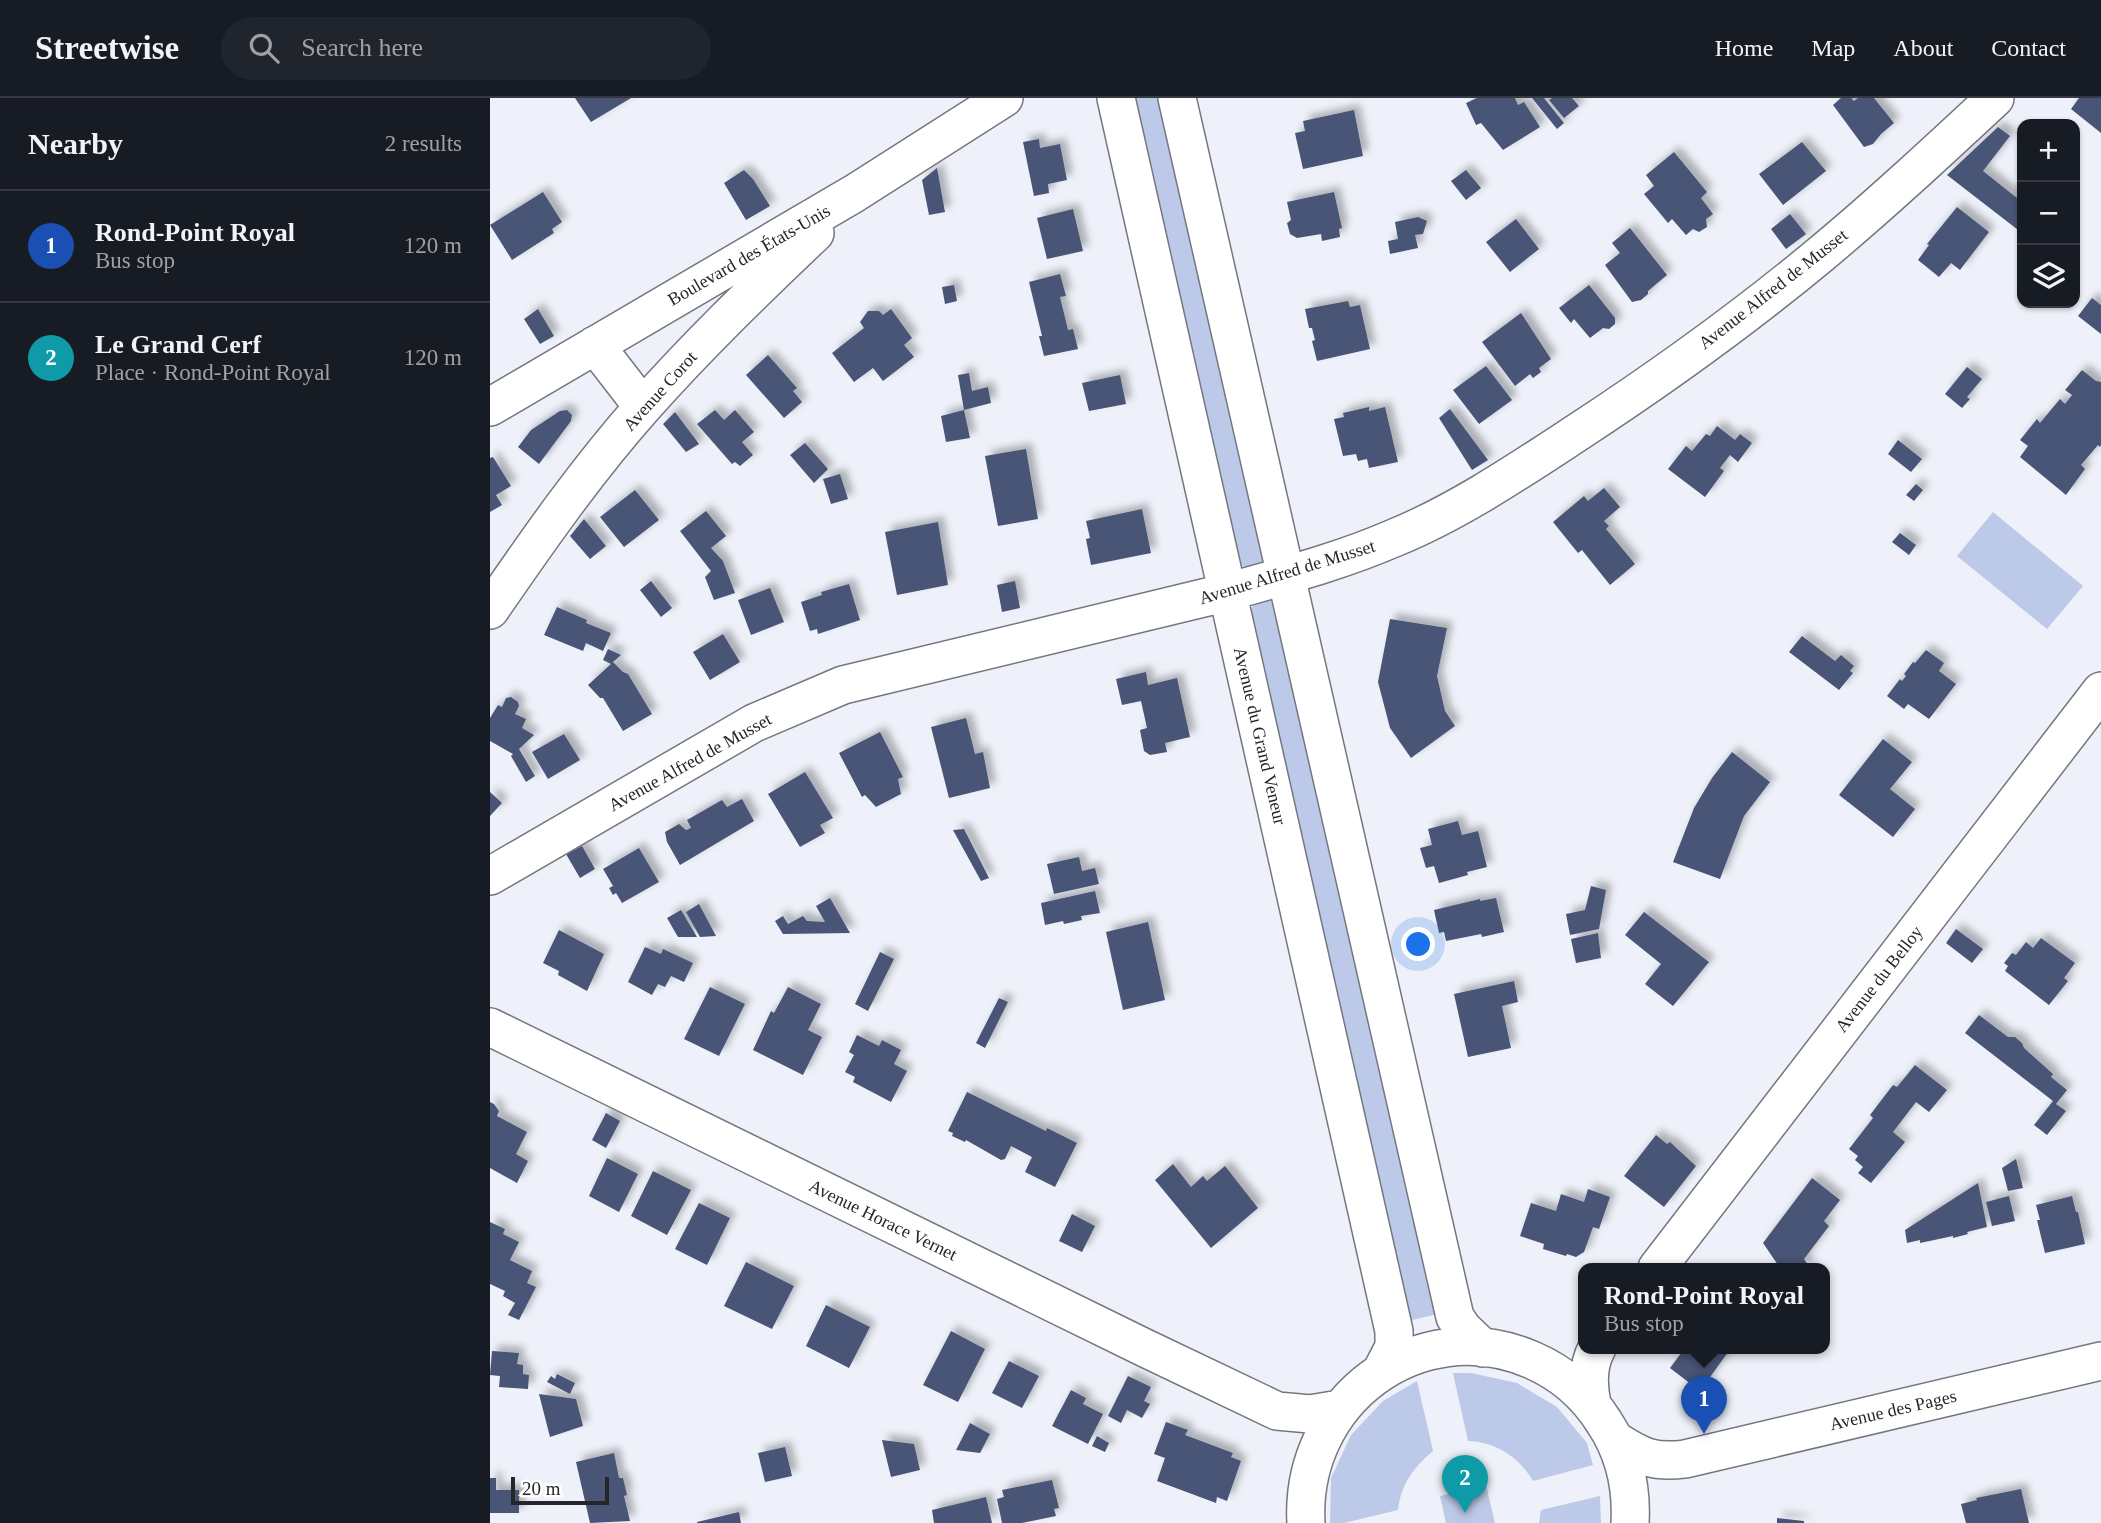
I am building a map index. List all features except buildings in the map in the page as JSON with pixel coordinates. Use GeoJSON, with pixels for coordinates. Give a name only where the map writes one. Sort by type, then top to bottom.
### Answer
{"type":"FeatureCollection","features":[{"type":"Feature","properties":{"kind":"street","name":"Boulevard des États-Unis"},"geometry":{"type":"LineString","coordinates":[[490,407],[855,194],[1004,98]]}},
{"type":"Feature","properties":{"kind":"street","name":"Avenue du Grand Veneur"},"geometry":{"type":"LineString","coordinates":[[1116,98],[1394,1331],[1394,1347],[1381,1372]]}},
{"type":"Feature","properties":{"kind":"street"},"geometry":{"type":"LineString","coordinates":[[1177,98],[1455,1317],[1463,1329],[1483,1348]]}},
{"type":"Feature","properties":{"kind":"street","name":"Avenue Alfred de Musset"},"geometry":{"type":"LineString","coordinates":[[490,876],[754,723],[843,685],[1228,592],[1347,557],[1396,538],[1456,507],[1633,396],[1721,332],[1820,255],[1906,181],[1995,98]]}},
{"type":"Feature","properties":{"kind":"street","name":"Avenue Corot"},"geometry":{"type":"LineString","coordinates":[[490,610],[585,476],[643,407],[744,301],[855,194]]}},
{"type":"Feature","properties":{"kind":"street"},"geometry":{"type":"LineString","coordinates":[[595,345],[643,407]]}},
{"type":"Feature","properties":{"kind":"street","name":"Avenue du Belloy"},"geometry":{"type":"LineString","coordinates":[[1661,1263],[2101,691]]}},
{"type":"Feature","properties":{"kind":"street","name":"Avenue Horace Vernet"},"geometry":{"type":"LineString","coordinates":[[490,1027],[1277,1411]]}},
{"type":"Feature","properties":{"kind":"street"},"geometry":{"type":"LineString","coordinates":[[1303,1519],[1309,1474],[1316,1452],[1325,1431],[1340,1409],[1381,1372],[1410,1357],[1460,1347],[1516,1354],[1540,1364],[1565,1379],[1592,1404],[1615,1440],[1626,1469],[1630,1515]]}},
{"type":"Feature","properties":{"kind":"street"},"geometry":{"type":"LineString","coordinates":[[1540,1364],[1555,1363],[1584,1354]]}},
{"type":"Feature","properties":{"kind":"street"},"geometry":{"type":"LineString","coordinates":[[1592,1404],[1589,1392],[1594,1354]]}},
{"type":"Feature","properties":{"kind":"street","name":"Avenue des Pages"},"geometry":{"type":"LineString","coordinates":[[1685,1459],[2101,1361]]}},
{"type":"Feature","properties":{"kind":"street"},"geometry":{"type":"LineString","coordinates":[[1277,1411],[1310,1414],[1340,1409]]}},
{"type":"Feature","properties":{"kind":"street"},"geometry":{"type":"LineString","coordinates":[[1277,1411],[1296,1438],[1309,1474]]}},
{"type":"Feature","properties":{"kind":"street"},"geometry":{"type":"LineString","coordinates":[[1615,1440],[1642,1457],[1671,1461],[1685,1459]]}},
{"type":"Feature","properties":{"kind":"street"},"geometry":{"type":"LineString","coordinates":[[1630,1515],[1647,1482],[1658,1471],[1685,1459]]}},
{"type":"Feature","properties":{"kind":"shaded area"},"geometry":{"type":"Polygon","coordinates":[[[1126,98],[1170,98],[1264,560],[1255,566],[1237,564],[1126,98]]]}},
{"type":"Feature","properties":{"kind":"shaded area"},"geometry":{"type":"Polygon","coordinates":[[[1993,512],[2083,586],[2047,629],[1957,556],[1993,512]]]}},
{"type":"Feature","properties":{"kind":"shaded area"},"geometry":{"type":"Polygon","coordinates":[[[1261,601],[1279,604],[1446,1312],[1404,1322],[1248,612],[1261,601]]]}},
{"type":"Feature","properties":{"kind":"shaded area"},"geometry":{"type":"Polygon","coordinates":[[[1453,1373],[1471,1373],[1517,1383],[1557,1407],[1587,1443],[1593,1465],[1533,1481],[1521,1465],[1506,1452],[1488,1444],[1468,1441],[1453,1373]]]}},
{"type":"Feature","properties":{"kind":"shaded area"},"geometry":{"type":"Polygon","coordinates":[[[1417,1381],[1433,1451],[1410,1477],[1402,1492],[1398,1510],[1344,1523],[1330,1523],[1331,1478],[1351,1435],[1383,1401],[1417,1381]]]}},
{"type":"Feature","properties":{"kind":"shaded area"},"geometry":{"type":"Polygon","coordinates":[[[1486,1485],[1495,1523],[1446,1523],[1440,1496],[1486,1485]]]}},
{"type":"Feature","properties":{"kind":"shaded area"},"geometry":{"type":"Polygon","coordinates":[[[1600,1496],[1601,1523],[1539,1523],[1541,1510],[1600,1496]]]}},
{"type":"Feature","properties":{"kind":"place","name":"Rond-Point Royal"},"geometry":{"type":"Point","coordinates":[1704,1434]}},
{"type":"Feature","properties":{"kind":"place","name":"Le Grand Cerf"},"geometry":{"type":"Point","coordinates":[1465,1513]}}]}
